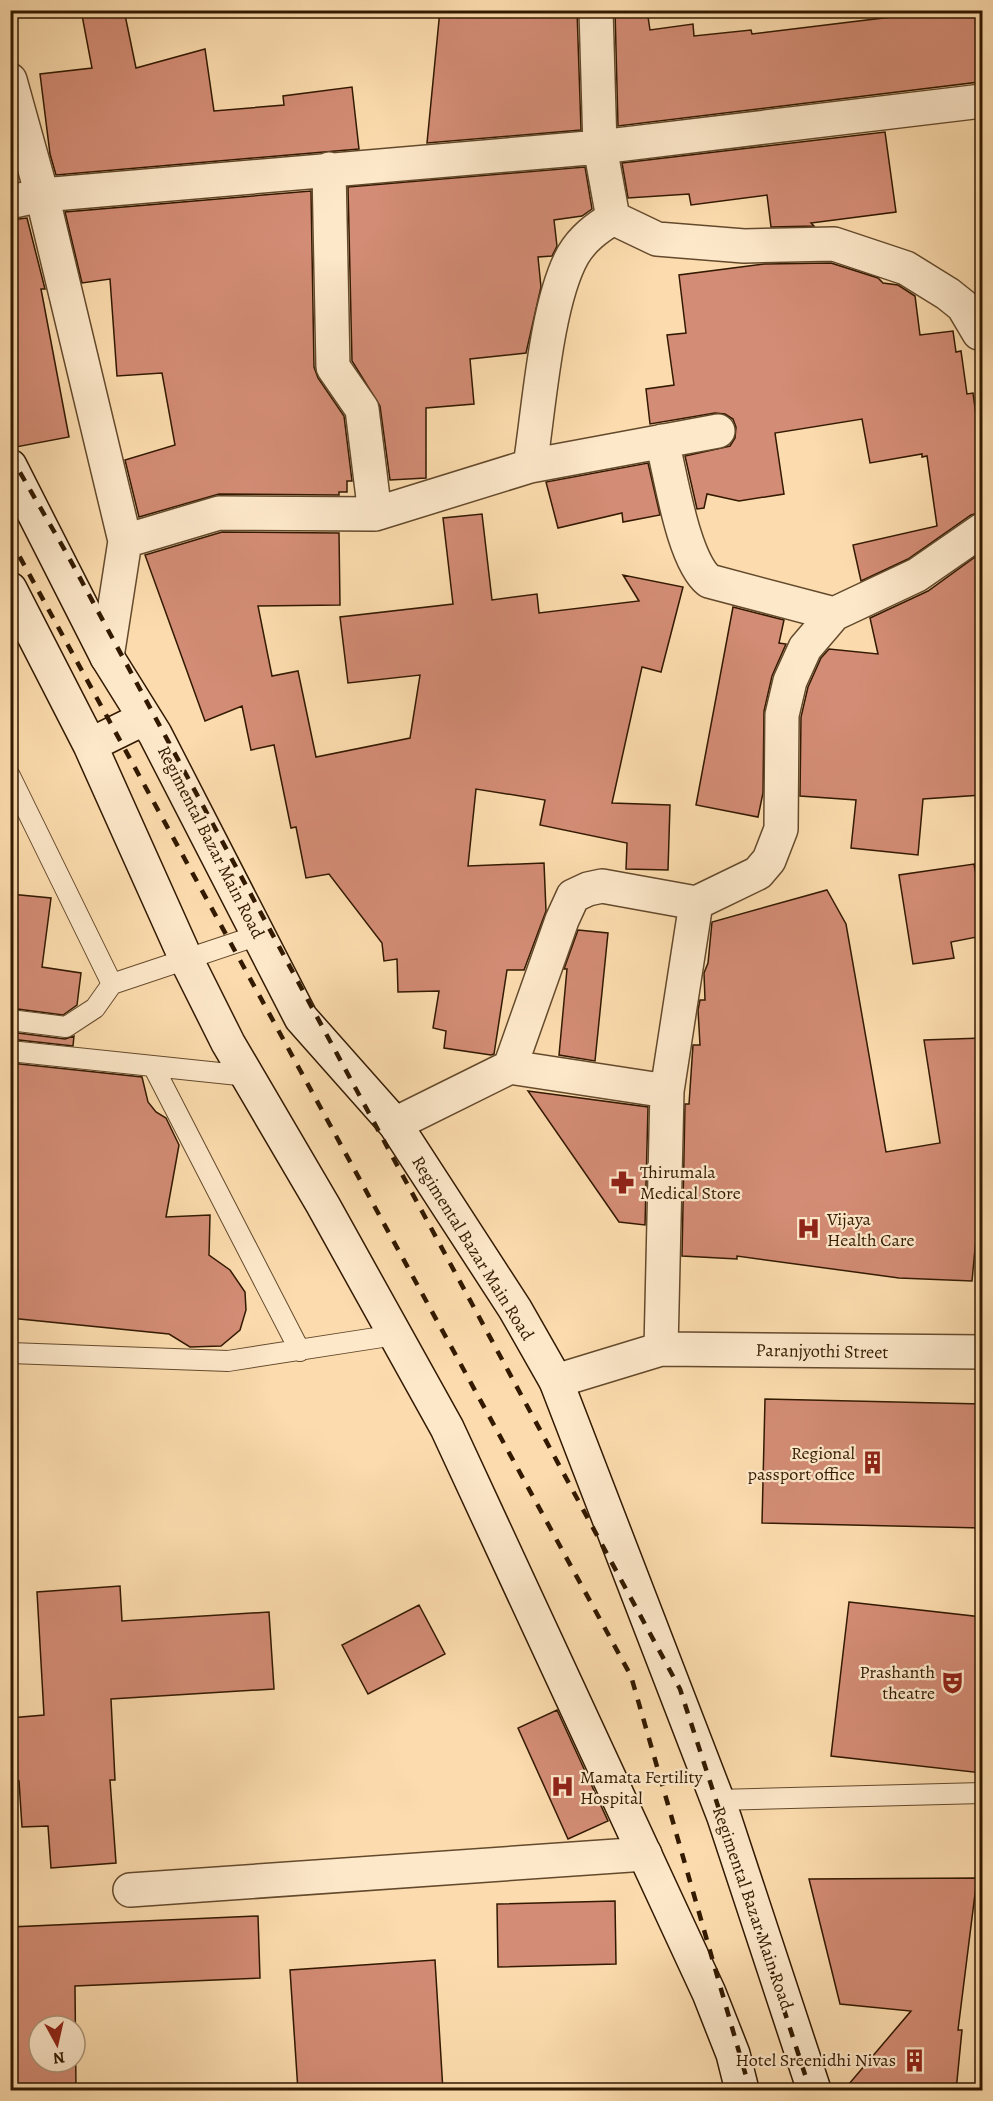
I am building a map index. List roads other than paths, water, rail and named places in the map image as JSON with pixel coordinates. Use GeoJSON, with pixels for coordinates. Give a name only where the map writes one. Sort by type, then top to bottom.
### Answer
{"type":"FeatureCollection","features":[{"type":"Feature","properties":{"kind":"street"},"geometry":{"type":"LineString","coordinates":[[596,10],[600,147],[613,218]]}},
{"type":"Feature","properties":{"kind":"street"},"geometry":{"type":"LineString","coordinates":[[10,80],[42,195],[125,542],[107,657]]}},
{"type":"Feature","properties":{"kind":"street"},"geometry":{"type":"LineString","coordinates":[[10,202],[42,195],[600,147],[982,101]]}},
{"type":"Feature","properties":{"kind":"street"},"geometry":{"type":"LineString","coordinates":[[329,169],[333,367],[362,410],[375,514]]}},
{"type":"Feature","properties":{"kind":"street"},"geometry":{"type":"LineString","coordinates":[[613,218],[657,239],[744,246],[834,244],[906,268],[948,294],[963,306],[981,340]]}},
{"type":"Feature","properties":{"kind":"street"},"geometry":{"type":"LineString","coordinates":[[530,466],[554,308],[573,256],[591,232],[613,218]]}},
{"type":"Feature","properties":{"kind":"street"},"geometry":{"type":"LineString","coordinates":[[125,542],[219,513],[375,514],[530,466],[718,431]]}},
{"type":"Feature","properties":{"kind":"street"},"geometry":{"type":"LineString","coordinates":[[662,441],[689,550],[699,573],[710,581],[834,614]]}},
{"type":"Feature","properties":{"kind":"street","name":"Regimental Bazar Main Road"},"geometry":{"type":"LineString","coordinates":[[10,466],[107,657],[145,718],[301,1018],[395,1125],[515,1309],[556,1382],[717,1800],[814,2091]]}},
{"type":"Feature","properties":{"kind":"street"},"geometry":{"type":"LineString","coordinates":[[510,1067],[562,920],[573,896],[602,886],[696,903],[758,873],[769,860],[781,829],[782,715],[790,681],[805,648],[834,614],[917,575],[982,530]]}},
{"type":"Feature","properties":{"kind":"street"},"geometry":{"type":"LineString","coordinates":[[10,589],[90,745],[186,959],[248,1076],[447,1428],[710,1993],[733,2054],[742,2091]]}},
{"type":"Feature","properties":{"kind":"street"},"geometry":{"type":"LineString","coordinates":[[90,745],[145,718]]}},
{"type":"Feature","properties":{"kind":"street"},"geometry":{"type":"LineString","coordinates":[[661,1349],[667,1091],[696,903]]}},
{"type":"Feature","properties":{"kind":"street"},"geometry":{"type":"LineString","coordinates":[[395,1125],[510,1067],[667,1091]]}},
{"type":"Feature","properties":{"kind":"street","name":"Paranjyothi Street"},"geometry":{"type":"LineString","coordinates":[[556,1382],[661,1349],[982,1353]]}},
{"type":"Feature","properties":{"kind":"street"},"geometry":{"type":"LineString","coordinates":[[130,1890],[645,1854]]}},
{"type":"Feature","properties":{"kind":"lane"},"geometry":{"type":"LineString","coordinates":[[10,776],[112,984]]}},
{"type":"Feature","properties":{"kind":"lane"},"geometry":{"type":"LineString","coordinates":[[10,1020],[66,1027],[95,1008],[112,984],[259,935]]}},
{"type":"Feature","properties":{"kind":"lane"},"geometry":{"type":"LineString","coordinates":[[10,1051],[248,1076]]}},
{"type":"Feature","properties":{"kind":"lane"},"geometry":{"type":"LineString","coordinates":[[153,1066],[300,1351]]}},
{"type":"Feature","properties":{"kind":"lane"},"geometry":{"type":"LineString","coordinates":[[10,1353],[228,1361],[396,1335]]}},
{"type":"Feature","properties":{"kind":"lane"},"geometry":{"type":"LineString","coordinates":[[717,1800],[982,1792]]}},
{"type":"Feature","properties":{"kind":"railway"},"geometry":{"type":"LineString","coordinates":[[10,455],[67,554],[680,1689],[810,2090]]}},
{"type":"Feature","properties":{"kind":"railway"},"geometry":{"type":"LineString","coordinates":[[10,539],[631,1676],[750,2090]]}},
{"type":"Feature","properties":{"kind":"place","name":"Thirumala Medical Store"},"geometry":{"type":"Point","coordinates":[622,1182]}},
{"type":"Feature","properties":{"kind":"place","name":"Vijaya Health Care"},"geometry":{"type":"Point","coordinates":[809,1229]}},
{"type":"Feature","properties":{"kind":"place","name":"Regional passport office"},"geometry":{"type":"Point","coordinates":[873,1463]}},
{"type":"Feature","properties":{"kind":"place","name":"Prashanth theatre"},"geometry":{"type":"Point","coordinates":[953,1682]}},
{"type":"Feature","properties":{"kind":"place","name":"Mamata Fertility Hospital"},"geometry":{"type":"Point","coordinates":[562,1787]}},
{"type":"Feature","properties":{"kind":"place","name":"Hotel Sreenidhi Nivas"},"geometry":{"type":"Point","coordinates":[914,2060]}}]}
